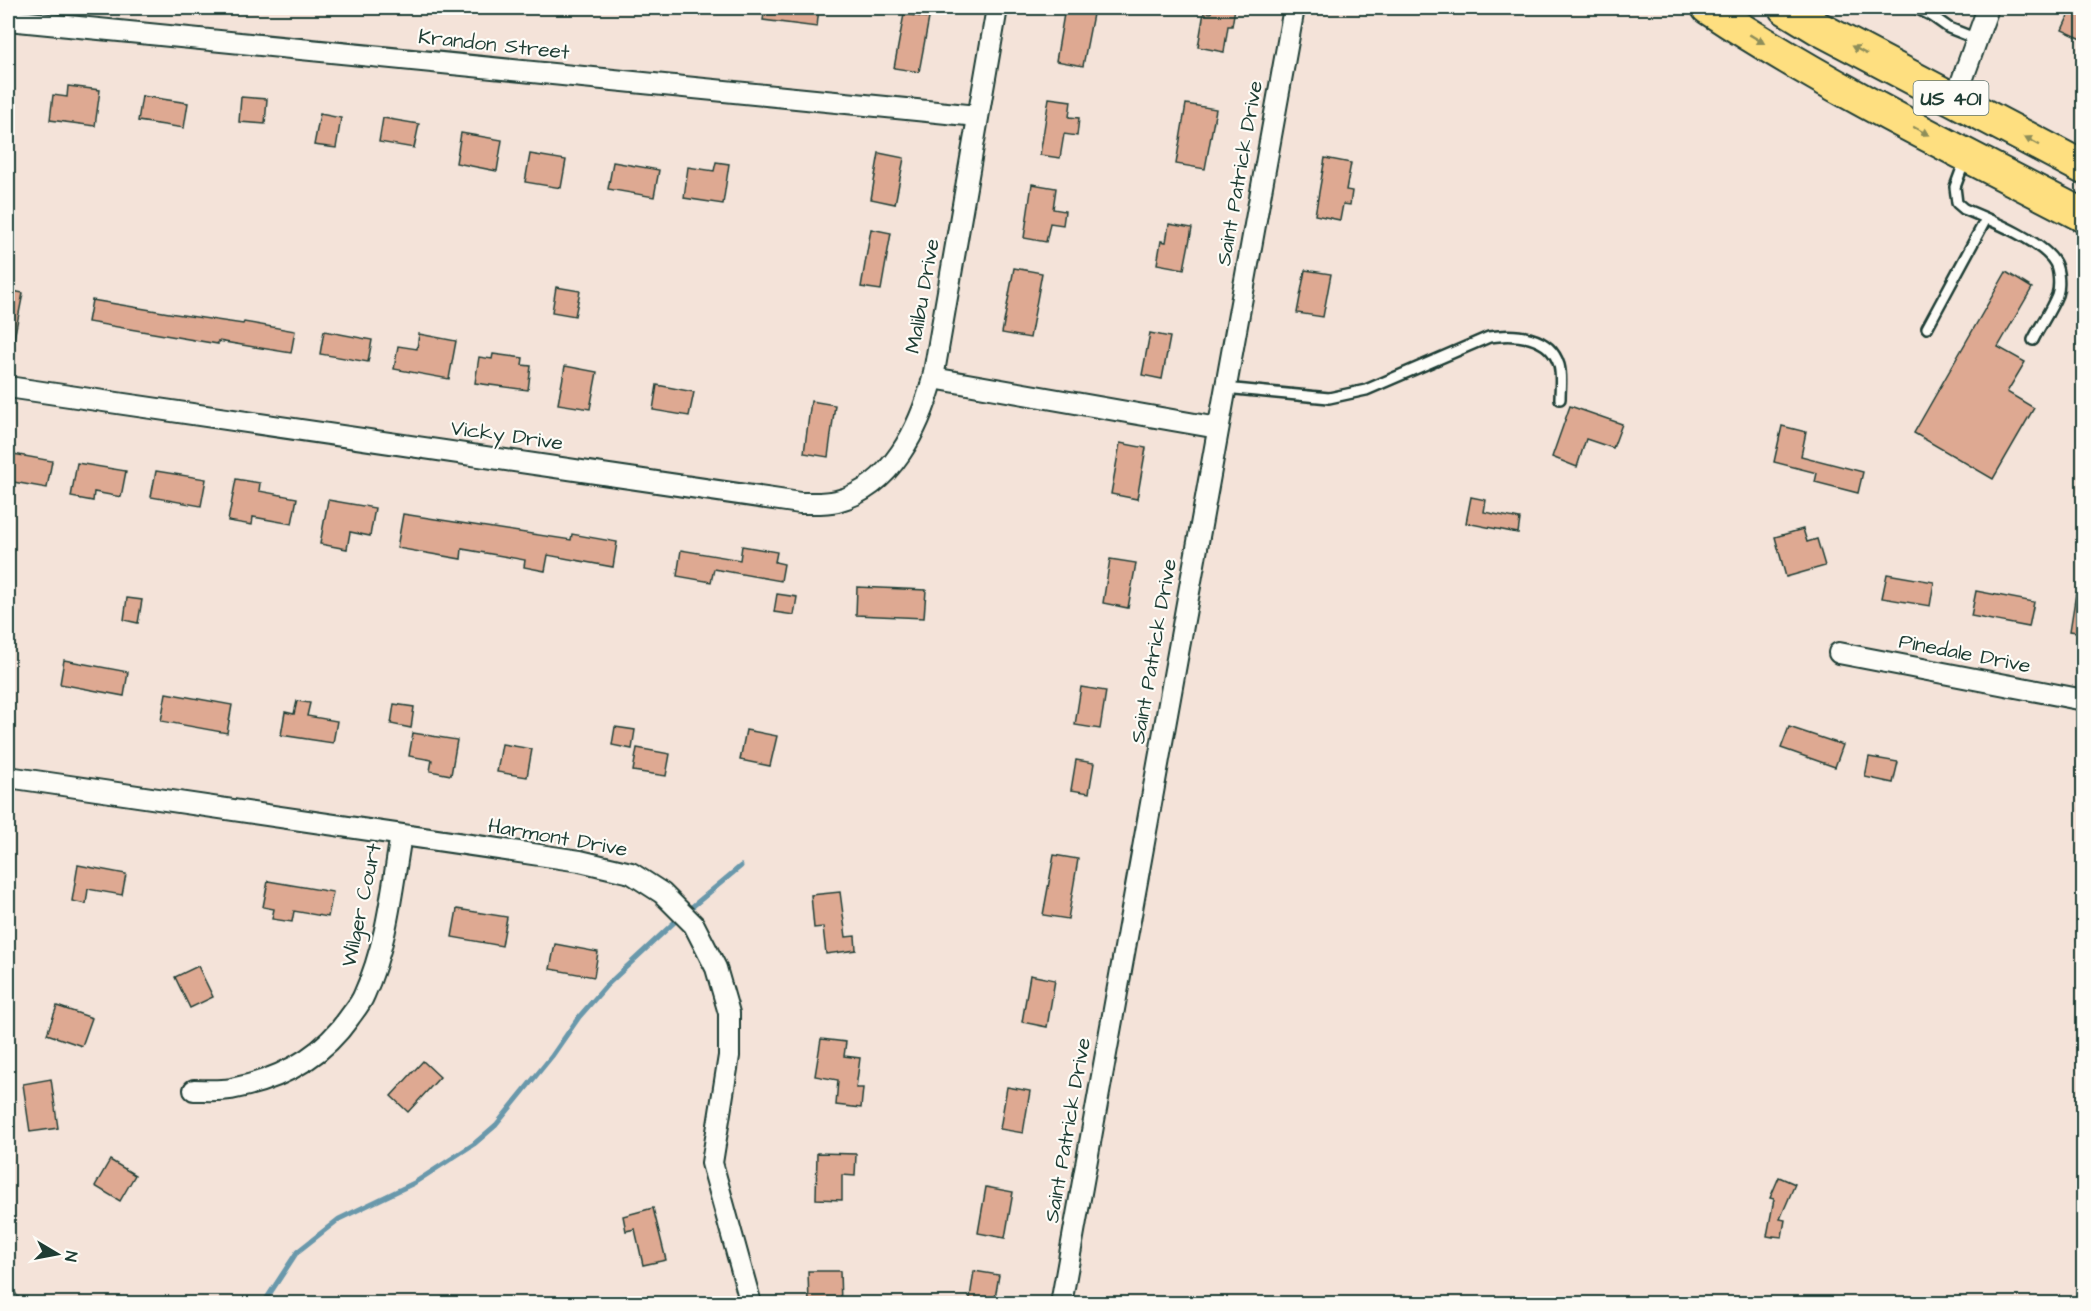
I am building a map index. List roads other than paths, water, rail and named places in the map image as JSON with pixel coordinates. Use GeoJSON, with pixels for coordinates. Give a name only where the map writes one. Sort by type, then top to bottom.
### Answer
{"type":"FeatureCollection","features":[{"type":"Feature","properties":{"kind":"highway","name":"US 401"},"geometry":{"type":"LineString","coordinates":[[1708,8],[1790,58],[2084,216]]}},
{"type":"Feature","properties":{"kind":"highway","name":"US 401"},"geometry":{"type":"LineString","coordinates":[[1791,9],[1818,28],[2084,168]]}},
{"type":"Feature","properties":{"kind":"street","name":"Malibu Drive"},"geometry":{"type":"LineString","coordinates":[[997,8],[933,378],[1218,428]]}},
{"type":"Feature","properties":{"kind":"street","name":"Saint Patrick Drive"},"geometry":{"type":"LineString","coordinates":[[1060,1304],[1294,8]]}},
{"type":"Feature","properties":{"kind":"street"},"geometry":{"type":"LineString","coordinates":[[1955,100],[1988,8]]}},
{"type":"Feature","properties":{"kind":"street","name":"Krandon Street"},"geometry":{"type":"LineString","coordinates":[[8,20],[977,116]]}},
{"type":"Feature","properties":{"kind":"street","name":"Vicky Drive"},"geometry":{"type":"LineString","coordinates":[[8,387],[741,495],[817,503],[837,501],[851,496],[867,487],[881,475],[908,442],[918,424],[933,378]]}},
{"type":"Feature","properties":{"kind":"street","name":"Pinedale Drive"},"geometry":{"type":"LineString","coordinates":[[1839,653],[2084,700]]}},
{"type":"Feature","properties":{"kind":"street","name":"Harmont Drive"},"geometry":{"type":"LineString","coordinates":[[8,777],[580,861],[631,873],[662,893],[694,925],[716,968],[729,1013],[729,1056],[712,1163],[751,1304]]}},
{"type":"Feature","properties":{"kind":"street","name":"Wilger Court"},"geometry":{"type":"LineString","coordinates":[[194,1090],[229,1089],[276,1077],[306,1061],[339,1032],[363,997],[376,963],[389,909],[400,835]]}},
{"type":"Feature","properties":{"kind":"lane"},"geometry":{"type":"LineString","coordinates":[[1916,8],[1934,12],[1949,28],[1977,39]]}},
{"type":"Feature","properties":{"kind":"lane"},"geometry":{"type":"LineString","coordinates":[[1967,155],[1955,188],[1957,203],[2023,237],[2042,249],[2055,263],[2058,278],[2057,294],[2033,340]]}},
{"type":"Feature","properties":{"kind":"lane"},"geometry":{"type":"LineString","coordinates":[[1927,328],[1986,219]]}},
{"type":"Feature","properties":{"kind":"lane"},"geometry":{"type":"LineString","coordinates":[[1225,388],[1329,398],[1366,390],[1489,337],[1511,334],[1546,345],[1558,362],[1561,373],[1560,399]]}},
{"type":"Feature","properties":{"kind":"waterway"},"geometry":{"type":"LineString","coordinates":[[687,911],[741,866]]}},
{"type":"Feature","properties":{"kind":"waterway"},"geometry":{"type":"LineString","coordinates":[[263,1304],[297,1252],[339,1219],[414,1183],[474,1144],[496,1125],[552,1056],[579,1017],[606,986],[680,917]]}},
{"type":"Feature","properties":{"kind":"railway"},"geometry":{"type":"LineString","coordinates":[[8,1288],[20,1304]]}}]}
